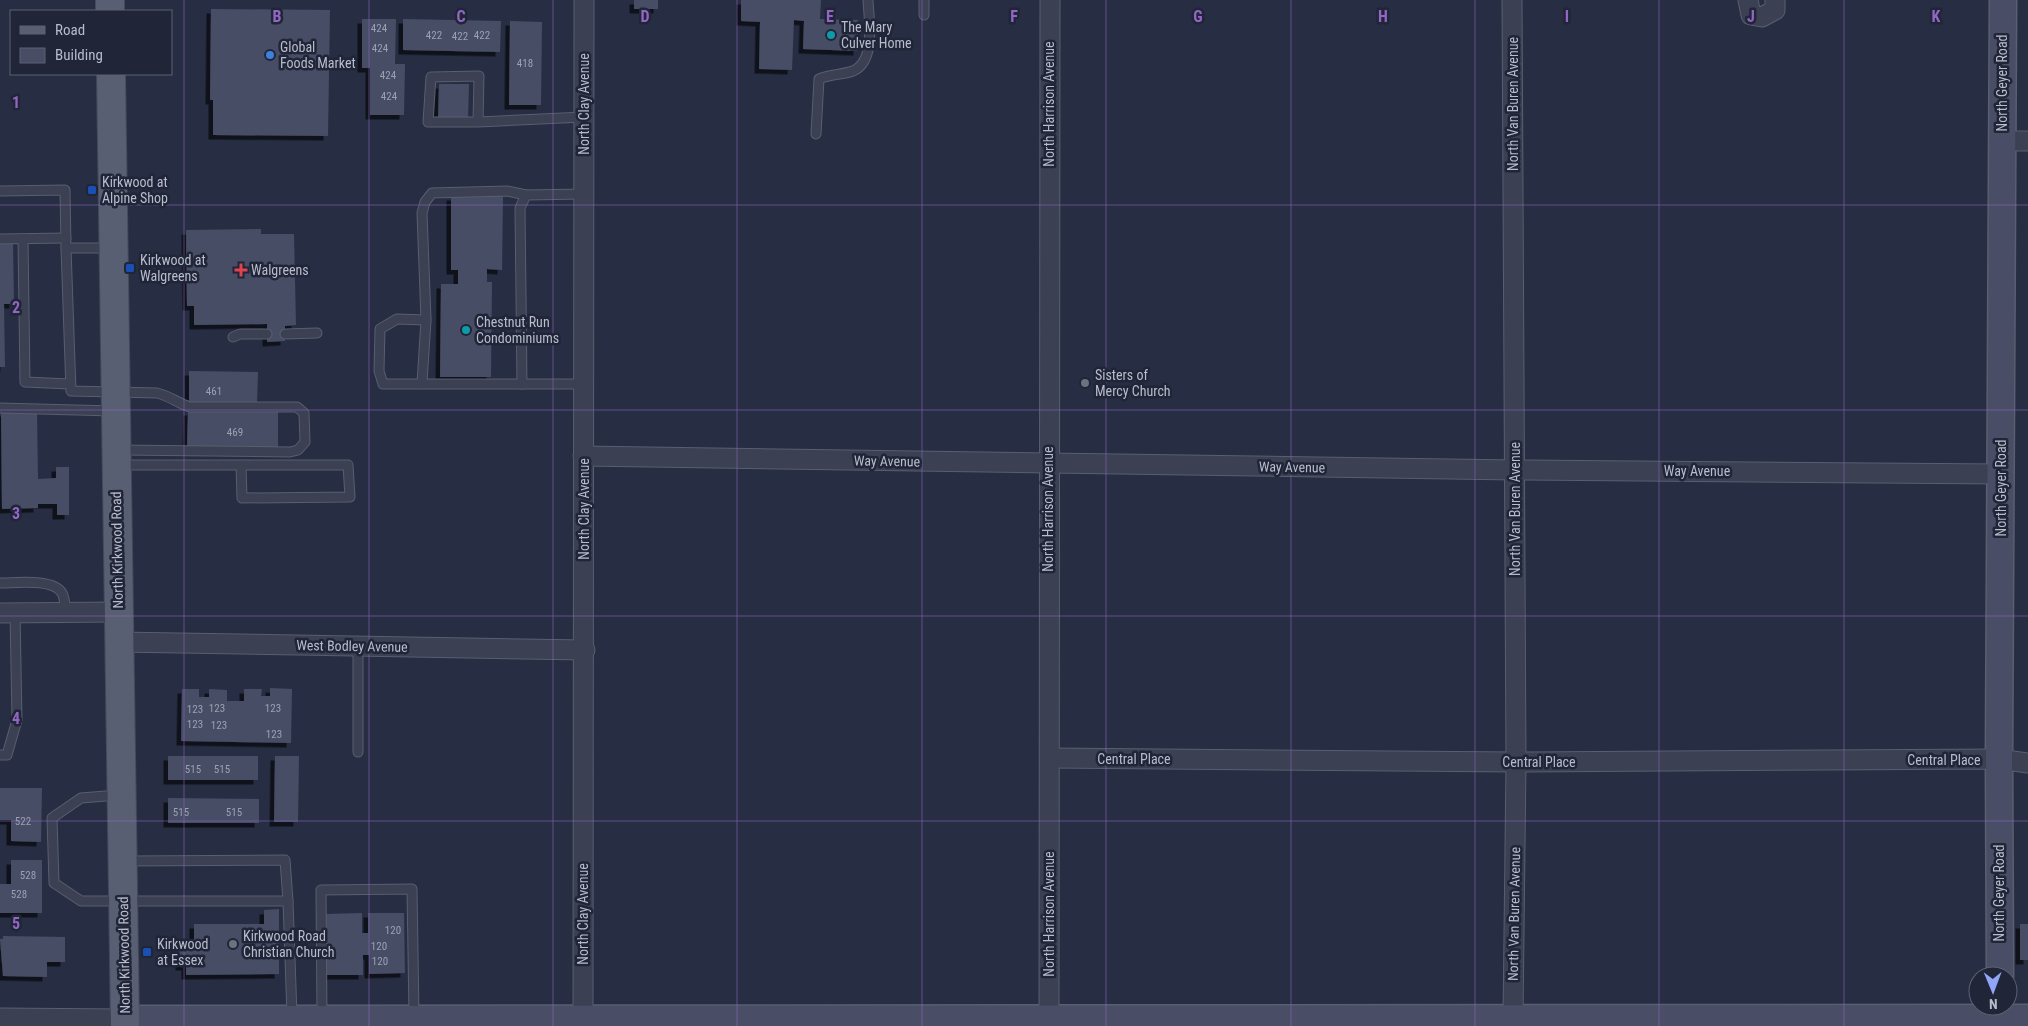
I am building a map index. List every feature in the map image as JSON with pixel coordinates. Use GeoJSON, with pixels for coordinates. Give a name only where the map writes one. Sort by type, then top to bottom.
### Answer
{"type":"FeatureCollection","features":[{"type":"Feature","properties":{"kind":"main road","name":"North Kirkwood Road"},"geometry":{"type":"LineString","coordinates":[[111,75],[114,402],[125,1022]]}},
{"type":"Feature","properties":{"kind":"street","name":"North Clay Avenue"},"geometry":{"type":"LineString","coordinates":[[583,1018],[585,650],[583,456],[584,0]]}},
{"type":"Feature","properties":{"kind":"street","name":"North Harrison Avenue"},"geometry":{"type":"LineString","coordinates":[[1049,1019],[1048,463],[1050,0]]}},
{"type":"Feature","properties":{"kind":"street","name":"North Van Buren Avenue"},"geometry":{"type":"LineString","coordinates":[[1512,0],[1516,762],[1513,1019]]}},
{"type":"Feature","properties":{"kind":"street"},"geometry":{"type":"LineString","coordinates":[[1748,0],[1751,14],[1762,17],[1775,10],[1775,0]]}},
{"type":"Feature","properties":{"kind":"street","name":"North Geyer Road"},"geometry":{"type":"LineString","coordinates":[[2000,966],[1999,759],[2003,0]]}},
{"type":"Feature","properties":{"kind":"street"},"geometry":{"type":"LineString","coordinates":[[2002,142],[2028,141]]}},
{"type":"Feature","properties":{"kind":"street","name":"Way Avenue"},"geometry":{"type":"LineString","coordinates":[[583,456],[1515,470],[2002,474]]}},
{"type":"Feature","properties":{"kind":"street"},"geometry":{"type":"LineString","coordinates":[[7,613],[118,612]]}},
{"type":"Feature","properties":{"kind":"street","name":"West Bodley Avenue"},"geometry":{"type":"LineString","coordinates":[[118,642],[585,650]]}},
{"type":"Feature","properties":{"kind":"street","name":"Central Place"},"geometry":{"type":"LineString","coordinates":[[1050,758],[1516,762],[1999,759],[2028,763]]}},
{"type":"Feature","properties":{"kind":"street"},"geometry":{"type":"LineString","coordinates":[[0,1018],[125,1022],[292,1018],[583,1018],[642,1022],[894,1022],[1049,1019],[1142,1023],[1387,1022],[1513,1019],[1634,1022],[1877,1022],[2002,1017],[2028,1018]]}},
{"type":"Feature","properties":{"kind":"lane"},"geometry":{"type":"LineString","coordinates":[[816,134],[819,79],[855,70],[861,67],[866,60],[869,29],[868,0]]}},
{"type":"Feature","properties":{"kind":"lane"},"geometry":{"type":"LineString","coordinates":[[924,0],[924,15]]}},
{"type":"Feature","properties":{"kind":"lane"},"geometry":{"type":"LineString","coordinates":[[478,122],[479,76],[431,77],[428,122],[478,122],[584,117]]}},
{"type":"Feature","properties":{"kind":"lane"},"geometry":{"type":"LineString","coordinates":[[0,191],[65,190],[70,391],[114,402]]}},
{"type":"Feature","properties":{"kind":"lane"},"geometry":{"type":"LineString","coordinates":[[422,383],[426,320],[422,213],[425,202],[432,193],[507,191],[526,195],[584,194]]}},
{"type":"Feature","properties":{"kind":"lane"},"geometry":{"type":"LineString","coordinates":[[522,384],[520,208],[526,195]]}},
{"type":"Feature","properties":{"kind":"lane"},"geometry":{"type":"LineString","coordinates":[[0,239],[24,239],[112,248]]}},
{"type":"Feature","properties":{"kind":"lane"},"geometry":{"type":"LineString","coordinates":[[24,239],[25,382],[70,384]]}},
{"type":"Feature","properties":{"kind":"lane"},"geometry":{"type":"LineString","coordinates":[[426,320],[398,319],[380,329],[379,371],[383,384],[583,384]]}},
{"type":"Feature","properties":{"kind":"lane"},"geometry":{"type":"LineString","coordinates":[[285,334],[317,333]]}},
{"type":"Feature","properties":{"kind":"lane"},"geometry":{"type":"LineString","coordinates":[[233,338],[240,334],[267,334]]}},
{"type":"Feature","properties":{"kind":"lane"},"geometry":{"type":"LineString","coordinates":[[0,408],[114,402],[157,393],[170,396],[178,404],[190,407],[296,407],[304,412],[305,442],[298,450],[290,452],[189,452],[115,457]]}},
{"type":"Feature","properties":{"kind":"lane"},"geometry":{"type":"LineString","coordinates":[[115,457],[241,465],[348,465],[350,497],[242,498],[241,465]]}},
{"type":"Feature","properties":{"kind":"lane"},"geometry":{"type":"LineString","coordinates":[[0,582],[38,582],[56,587],[62,593],[66,613]]}},
{"type":"Feature","properties":{"kind":"lane"},"geometry":{"type":"LineString","coordinates":[[0,755],[6,755],[17,720],[7,613]]}},
{"type":"Feature","properties":{"kind":"lane"},"geometry":{"type":"LineString","coordinates":[[358,646],[358,752]]}},
{"type":"Feature","properties":{"kind":"lane"},"geometry":{"type":"LineString","coordinates":[[121,795],[80,798],[52,818],[54,883],[81,901],[288,901]]}},
{"type":"Feature","properties":{"kind":"lane"},"geometry":{"type":"LineString","coordinates":[[122,861],[285,860],[292,1018]]}},
{"type":"Feature","properties":{"kind":"lane"},"geometry":{"type":"LineString","coordinates":[[322,1018],[321,890],[412,889],[414,1018]]}},
{"type":"Feature","properties":{"kind":"building"},"geometry":{"type":"Polygon","coordinates":[[[634,0],[658,0],[658,9],[634,9],[634,0]]]}},
{"type":"Feature","properties":{"kind":"building","name":"The Mary Culver Home"},"geometry":{"type":"Polygon","coordinates":[[[741,0],[821,0],[820,19],[858,20],[858,51],[803,49],[804,21],[794,20],[792,70],[759,69],[760,22],[741,21],[741,0]]]}},
{"type":"Feature","properties":{"kind":"building","name":"Global Foods Market"},"geometry":{"type":"Polygon","coordinates":[[[211,9],[330,10],[328,136],[213,135],[213,100],[210,100],[211,9]]]}},
{"type":"Feature","properties":{"kind":"building"},"geometry":{"type":"Polygon","coordinates":[[[362,19],[396,19],[395,64],[405,64],[404,115],[370,115],[370,68],[362,68],[362,19]]]}},
{"type":"Feature","properties":{"kind":"building"},"geometry":{"type":"Polygon","coordinates":[[[403,19],[501,21],[500,52],[403,50],[403,19]]]}},
{"type":"Feature","properties":{"kind":"building"},"geometry":{"type":"Polygon","coordinates":[[[510,21],[542,22],[541,105],[509,105],[510,21]]]}},
{"type":"Feature","properties":{"kind":"building"},"geometry":{"type":"Polygon","coordinates":[[[439,84],[469,84],[468,120],[438,119],[439,84]]]}},
{"type":"Feature","properties":{"kind":"building","name":"Chestnut Run Condominiums"},"geometry":{"type":"Polygon","coordinates":[[[451,196],[503,196],[502,270],[487,269],[487,282],[492,282],[491,377],[440,377],[441,284],[458,284],[458,270],[451,270],[451,196]]]}},
{"type":"Feature","properties":{"kind":"building","name":"Walgreens"},"geometry":{"type":"Polygon","coordinates":[[[261,229],[261,234],[294,234],[296,325],[285,326],[285,341],[267,342],[267,324],[194,325],[194,306],[187,306],[186,230],[261,229]]]}},
{"type":"Feature","properties":{"kind":"building"},"geometry":{"type":"Polygon","coordinates":[[[13,243],[14,304],[4,304],[5,367],[0,367],[0,244],[13,243]]]}},
{"type":"Feature","properties":{"kind":"building"},"geometry":{"type":"Polygon","coordinates":[[[189,371],[258,372],[257,403],[189,402],[189,371]]]}},
{"type":"Feature","properties":{"kind":"building"},"geometry":{"type":"Polygon","coordinates":[[[188,411],[278,412],[278,449],[187,448],[188,411]]]}},
{"type":"Feature","properties":{"kind":"building"},"geometry":{"type":"Polygon","coordinates":[[[1,412],[37,412],[38,479],[56,478],[56,467],[69,467],[69,515],[57,515],[57,504],[38,504],[38,508],[2,509],[1,412]]]}},
{"type":"Feature","properties":{"kind":"building"},"geometry":{"type":"Polygon","coordinates":[[[270,688],[292,689],[291,743],[181,741],[182,689],[199,689],[199,697],[209,697],[209,689],[227,690],[227,701],[244,701],[244,689],[262,689],[261,696],[270,696],[270,688]]]}},
{"type":"Feature","properties":{"kind":"building"},"geometry":{"type":"Polygon","coordinates":[[[168,756],[258,756],[258,780],[168,780],[168,756]]]}},
{"type":"Feature","properties":{"kind":"building"},"geometry":{"type":"Polygon","coordinates":[[[275,756],[299,756],[298,822],[274,822],[275,756]]]}},
{"type":"Feature","properties":{"kind":"building"},"geometry":{"type":"Polygon","coordinates":[[[0,788],[42,788],[41,842],[11,841],[11,820],[0,820],[0,788]]]}},
{"type":"Feature","properties":{"kind":"building"},"geometry":{"type":"Polygon","coordinates":[[[168,798],[259,799],[259,823],[168,823],[168,798]]]}},
{"type":"Feature","properties":{"kind":"building"},"geometry":{"type":"Polygon","coordinates":[[[11,860],[42,860],[42,913],[0,913],[0,884],[11,884],[11,860]]]}},
{"type":"Feature","properties":{"kind":"building","name":"Kirkwood Road Christian Church"},"geometry":{"type":"Polygon","coordinates":[[[279,909],[279,974],[186,975],[186,966],[180,966],[179,948],[187,949],[187,939],[194,939],[194,924],[264,924],[264,910],[279,909]]]}},
{"type":"Feature","properties":{"kind":"building"},"geometry":{"type":"Polygon","coordinates":[[[362,913],[362,933],[368,933],[368,913],[404,913],[405,973],[369,974],[369,955],[363,955],[363,975],[327,975],[326,914],[362,913]]]}},
{"type":"Feature","properties":{"kind":"building"},"geometry":{"type":"Polygon","coordinates":[[[2020,924],[2028,924],[2028,960],[2020,960],[2020,924]]]}},
{"type":"Feature","properties":{"kind":"building"},"geometry":{"type":"Polygon","coordinates":[[[3,936],[65,937],[65,962],[47,962],[47,977],[3,976],[0,939],[3,939],[3,936]]]}},
{"type":"Feature","properties":{"kind":"place","name":"The Mary Culver Home"},"geometry":{"type":"Point","coordinates":[831,35]}},
{"type":"Feature","properties":{"kind":"place","name":"Global Foods Market"},"geometry":{"type":"Point","coordinates":[270,55]}},
{"type":"Feature","properties":{"kind":"place","name":"Kirkwood at Alpine Shop"},"geometry":{"type":"Point","coordinates":[92,190]}},
{"type":"Feature","properties":{"kind":"place","name":"Kirkwood at Walgreens"},"geometry":{"type":"Point","coordinates":[130,268]}},
{"type":"Feature","properties":{"kind":"place","name":"Walgreens"},"geometry":{"type":"Point","coordinates":[241,270]}},
{"type":"Feature","properties":{"kind":"place","name":"Chestnut Run Condominiums"},"geometry":{"type":"Point","coordinates":[466,330]}},
{"type":"Feature","properties":{"kind":"place","name":"Sisters of Mercy Church"},"geometry":{"type":"Point","coordinates":[1085,383]}},
{"type":"Feature","properties":{"kind":"place","name":"Kirkwood Road Christian Church"},"geometry":{"type":"Point","coordinates":[233,944]}},
{"type":"Feature","properties":{"kind":"place","name":"Kirkwood at Essex"},"geometry":{"type":"Point","coordinates":[147,952]}}]}
